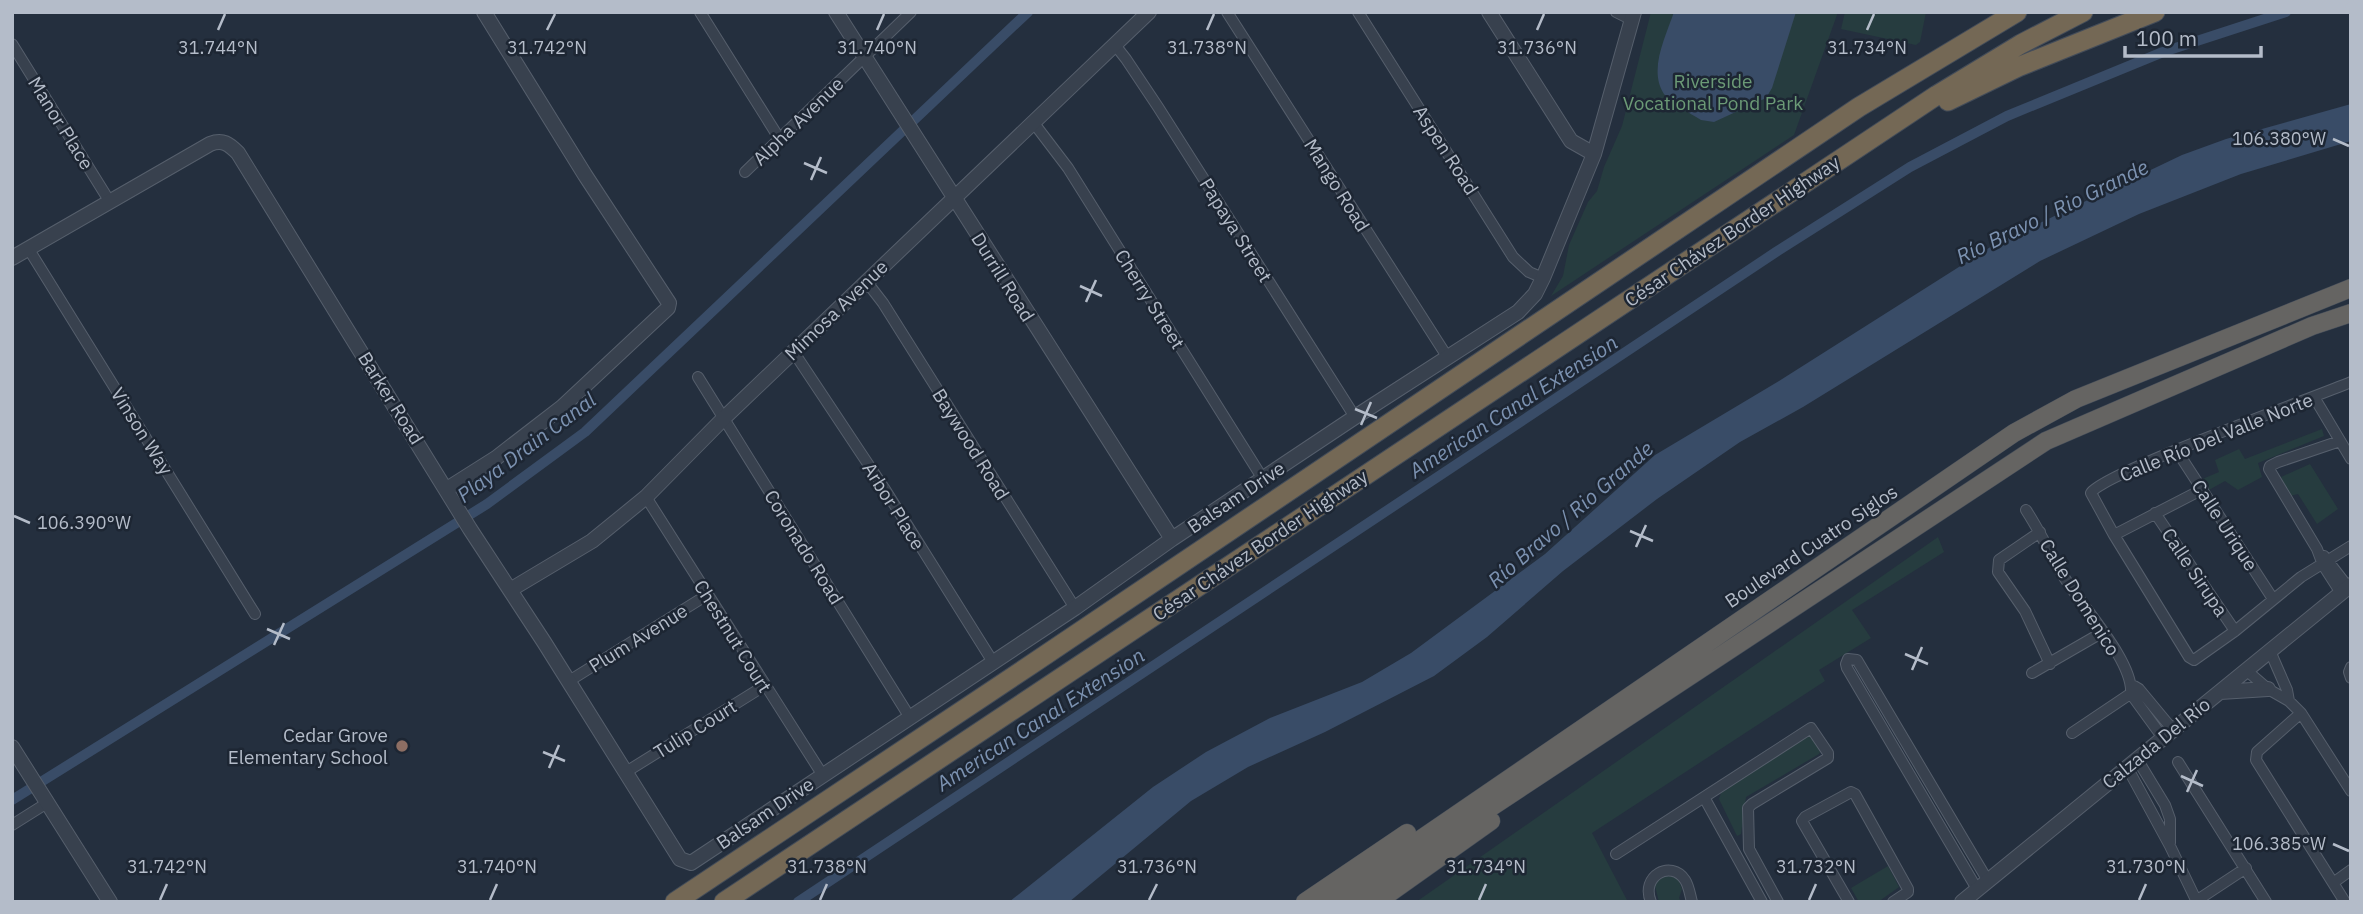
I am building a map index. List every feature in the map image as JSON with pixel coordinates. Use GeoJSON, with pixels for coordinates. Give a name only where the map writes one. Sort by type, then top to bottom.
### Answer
{"type":"FeatureCollection","features":[{"type":"Feature","properties":{"kind":"highway"},"geometry":{"type":"LineString","coordinates":[[1859,107],[1902,71],[1987,12]]}},
{"type":"Feature","properties":{"kind":"highway","name":"César Chávez Border Highway"},"geometry":{"type":"LineString","coordinates":[[675,902],[1859,107],[2017,12]]}},
{"type":"Feature","properties":{"kind":"highway","name":"César Chávez Border Highway"},"geometry":{"type":"LineString","coordinates":[[724,902],[1863,144],[1978,69],[2083,12]]}},
{"type":"Feature","properties":{"kind":"highway"},"geometry":{"type":"LineString","coordinates":[[1863,144],[2018,67],[2155,12]]}},
{"type":"Feature","properties":{"kind":"highway","name":"Boulevard Cuatro Siglos"},"geometry":{"type":"LineString","coordinates":[[1352,902],[1745,615],[2014,433],[2076,399],[2351,288]]}},
{"type":"Feature","properties":{"kind":"highway","name":"Boulevard Cuatro Siglos"},"geometry":{"type":"LineString","coordinates":[[1318,899],[1634,713],[2046,441],[2300,331],[2351,313]]}},
{"type":"Feature","properties":{"kind":"highway"},"geometry":{"type":"LineString","coordinates":[[1318,899],[1709,633],[1745,615]]}},
{"type":"Feature","properties":{"kind":"highway"},"geometry":{"type":"LineString","coordinates":[[1382,900],[1595,749],[1634,713]]}},
{"type":"Feature","properties":{"kind":"street"},"geometry":{"type":"LineString","coordinates":[[447,489],[496,457],[562,407],[668,308],[669,299],[585,175],[484,12]]}},
{"type":"Feature","properties":{"kind":"street"},"geometry":{"type":"LineString","coordinates":[[700,12],[779,138]]}},
{"type":"Feature","properties":{"kind":"street","name":"Durrill Road"},"geometry":{"type":"LineString","coordinates":[[835,12],[1172,540]]}},
{"type":"Feature","properties":{"kind":"street","name":"Alpha Avenue"},"geometry":{"type":"LineString","coordinates":[[745,172],[911,12]]}},
{"type":"Feature","properties":{"kind":"street","name":"Mimosa Avenue"},"geometry":{"type":"LineString","coordinates":[[510,590],[592,541],[646,497],[793,351],[1149,12]]}},
{"type":"Feature","properties":{"kind":"street","name":"Mango Road"},"geometry":{"type":"LineString","coordinates":[[1227,12],[1448,358]]}},
{"type":"Feature","properties":{"kind":"street","name":"Aspen Road"},"geometry":{"type":"LineString","coordinates":[[1357,12],[1513,257],[1521,266],[1543,278]]}},
{"type":"Feature","properties":{"kind":"street"},"geometry":{"type":"LineString","coordinates":[[1489,12],[1571,141],[1594,154]]}},
{"type":"Feature","properties":{"kind":"street"},"geometry":{"type":"LineString","coordinates":[[1616,12],[1633,16]]}},
{"type":"Feature","properties":{"kind":"street","name":"Balsam Drive"},"geometry":{"type":"LineString","coordinates":[[685,862],[697,860],[1263,479],[1518,312],[1535,294],[1543,278],[1594,154],[1633,16]]}},
{"type":"Feature","properties":{"kind":"street","name":"Manor Place"},"geometry":{"type":"LineString","coordinates":[[12,44],[110,202]]}},
{"type":"Feature","properties":{"kind":"street","name":"Papaya Street"},"geometry":{"type":"LineString","coordinates":[[1115,45],[1158,107],[1355,418]]}},
{"type":"Feature","properties":{"kind":"street","name":"Cherry Street"},"geometry":{"type":"LineString","coordinates":[[1033,122],[1068,168],[1263,479]]}},
{"type":"Feature","properties":{"kind":"street","name":"Barker Road"},"geometry":{"type":"LineString","coordinates":[[12,258],[210,144],[223,141],[230,145],[238,153],[470,529],[680,859],[685,862]]}},
{"type":"Feature","properties":{"kind":"street","name":"Vinson Way"},"geometry":{"type":"LineString","coordinates":[[29,248],[255,614]]}},
{"type":"Feature","properties":{"kind":"street","name":"Baywood Road"},"geometry":{"type":"LineString","coordinates":[[866,281],[1075,608]]}},
{"type":"Feature","properties":{"kind":"street","name":"Arbor Place"},"geometry":{"type":"LineString","coordinates":[[793,351],[884,488],[993,662]]}},
{"type":"Feature","properties":{"kind":"street","name":"Coronado Road"},"geometry":{"type":"LineString","coordinates":[[698,377],[909,716]]}},
{"type":"Feature","properties":{"kind":"street","name":"Calle Río Del Valle Norte"},"geometry":{"type":"LineString","coordinates":[[2113,535],[2093,499],[2092,491],[2100,485],[2177,451],[2351,382]]}},
{"type":"Feature","properties":{"kind":"street"},"geometry":{"type":"LineString","coordinates":[[2314,397],[2351,459]]}},
{"type":"Feature","properties":{"kind":"street"},"geometry":{"type":"LineString","coordinates":[[2340,440],[2269,467],[2326,563],[2347,588]]}},
{"type":"Feature","properties":{"kind":"street","name":"Calle Urique"},"geometry":{"type":"LineString","coordinates":[[2177,451],[2273,599]]}},
{"type":"Feature","properties":{"kind":"street"},"geometry":{"type":"LineString","coordinates":[[2203,489],[2113,535],[2189,657],[2196,660],[2301,577],[2351,546]]}},
{"type":"Feature","properties":{"kind":"street","name":"Chestnut Court"},"geometry":{"type":"LineString","coordinates":[[646,497],[822,774]]}},
{"type":"Feature","properties":{"kind":"street","name":"Calle Domenico"},"geometry":{"type":"LineString","coordinates":[[2026,510],[2062,574],[2103,632],[2134,689],[2168,734]]}},
{"type":"Feature","properties":{"kind":"street","name":"Calle Sirupa"},"geometry":{"type":"LineString","coordinates":[[2155,513],[2235,631]]}},
{"type":"Feature","properties":{"kind":"street"},"geometry":{"type":"LineString","coordinates":[[2040,531],[2001,558],[1997,567],[2025,611],[2050,664]]}},
{"type":"Feature","properties":{"kind":"street","name":"Calzada Del Río"},"geometry":{"type":"LineString","coordinates":[[1962,902],[2347,588]]}},
{"type":"Feature","properties":{"kind":"street","name":"Plum Avenue"},"geometry":{"type":"LineString","coordinates":[[569,681],[707,595]]}},
{"type":"Feature","properties":{"kind":"street"},"geometry":{"type":"LineString","coordinates":[[2032,673],[2103,632]]}},
{"type":"Feature","properties":{"kind":"street"},"geometry":{"type":"LineString","coordinates":[[2270,651],[2289,701]]}},
{"type":"Feature","properties":{"kind":"street"},"geometry":{"type":"LineString","coordinates":[[1848,659],[1857,660],[1962,838],[1983,885],[1951,845],[1847,668],[1848,659]]}},
{"type":"Feature","properties":{"kind":"street"},"geometry":{"type":"LineString","coordinates":[[2351,667],[2351,678]]}},
{"type":"Feature","properties":{"kind":"street"},"geometry":{"type":"LineString","coordinates":[[2246,670],[2301,713],[2351,791]]}},
{"type":"Feature","properties":{"kind":"street","name":"Tulip Court"},"geometry":{"type":"LineString","coordinates":[[626,772],[764,686]]}},
{"type":"Feature","properties":{"kind":"street"},"geometry":{"type":"LineString","coordinates":[[2072,733],[2134,689]]}},
{"type":"Feature","properties":{"kind":"street"},"geometry":{"type":"LineString","coordinates":[[2220,692],[2269,689]]}},
{"type":"Feature","properties":{"kind":"street"},"geometry":{"type":"LineString","coordinates":[[2301,713],[2257,751],[2255,757],[2345,902]]}},
{"type":"Feature","properties":{"kind":"street"},"geometry":{"type":"LineString","coordinates":[[1879,723],[1890,716]]}},
{"type":"Feature","properties":{"kind":"street"},"geometry":{"type":"LineString","coordinates":[[1616,854],[1705,799],[1809,729],[1813,729],[1828,757],[1749,806],[1749,849],[1778,902]]}},
{"type":"Feature","properties":{"kind":"street"},"geometry":{"type":"LineString","coordinates":[[14,755],[29,773],[110,902]]}},
{"type":"Feature","properties":{"kind":"street"},"geometry":{"type":"LineString","coordinates":[[2178,762],[2266,902]]}},
{"type":"Feature","properties":{"kind":"street"},"geometry":{"type":"LineString","coordinates":[[2132,763],[2197,901],[2246,868]]}},
{"type":"Feature","properties":{"kind":"street"},"geometry":{"type":"LineString","coordinates":[[1849,902],[1802,821],[1851,792],[1855,794],[1908,889],[1893,902]]}},
{"type":"Feature","properties":{"kind":"street"},"geometry":{"type":"LineString","coordinates":[[1705,799],[1762,902]]}},
{"type":"Feature","properties":{"kind":"street"},"geometry":{"type":"LineString","coordinates":[[12,825],[45,800]]}},
{"type":"Feature","properties":{"kind":"street"},"geometry":{"type":"LineString","coordinates":[[1931,811],[1942,804]]}},
{"type":"Feature","properties":{"kind":"street"},"geometry":{"type":"LineString","coordinates":[[1951,845],[1962,838]]}},
{"type":"Feature","properties":{"kind":"street"},"geometry":{"type":"LineString","coordinates":[[1737,855],[1749,849]]}},
{"type":"Feature","properties":{"kind":"street"},"geometry":{"type":"LineString","coordinates":[[2333,883],[2351,870]]}},
{"type":"Feature","properties":{"kind":"street"},"geometry":{"type":"LineString","coordinates":[[1651,902],[1649,881],[1666,871],[1674,872],[1685,880],[1692,902]]}},
{"type":"Feature","properties":{"kind":"green space","name":"Riverside Vocational Pond Park"},"geometry":{"type":"Polygon","coordinates":[[[1651,12],[1838,12],[1794,135],[1551,296],[1563,276],[1569,245],[1588,202],[1597,191],[1622,126],[1651,12]]]}},
{"type":"Feature","properties":{"kind":"green space"},"geometry":{"type":"Polygon","coordinates":[[[1845,12],[1926,12],[1920,42],[1916,45],[1841,29],[1845,12]]]}},
{"type":"Feature","properties":{"kind":"green space"},"geometry":{"type":"Polygon","coordinates":[[[2322,429],[2324,436],[2258,463],[2262,477],[2238,490],[2225,481],[2207,491],[2200,480],[2219,472],[2215,460],[2239,449],[2245,459],[2322,429]]]}},
{"type":"Feature","properties":{"kind":"green space"},"geometry":{"type":"Polygon","coordinates":[[[2310,464],[2338,509],[2317,524],[2298,494],[2290,496],[2281,477],[2310,464]]]}},
{"type":"Feature","properties":{"kind":"green space"},"geometry":{"type":"Polygon","coordinates":[[[1938,537],[1944,552],[1852,610],[1871,638],[1819,670],[1825,681],[1592,833],[1628,902],[1416,902],[1938,537]]]}},
{"type":"Feature","properties":{"kind":"green space"},"geometry":{"type":"Polygon","coordinates":[[[1807,737],[1812,737],[1821,750],[1819,754],[1746,797],[1741,834],[1737,836],[1719,799],[1721,793],[1807,737]]]}},
{"type":"Feature","properties":{"kind":"green space"},"geometry":{"type":"Polygon","coordinates":[[[1888,866],[1899,887],[1878,902],[1859,902],[1851,888],[1888,866]]]}},
{"type":"Feature","properties":{"kind":"green space"},"geometry":{"type":"Polygon","coordinates":[[[1667,876],[1678,878],[1682,889],[1679,898],[1681,902],[1659,902],[1655,886],[1659,879],[1667,876]]]}},
{"type":"Feature","properties":{"kind":"water"},"geometry":{"type":"Polygon","coordinates":[[[1674,12],[1796,12],[1772,88],[1766,98],[1714,122],[1701,120],[1667,98],[1660,85],[1658,64],[1674,12]]]}},
{"type":"Feature","properties":{"kind":"water"},"geometry":{"type":"Polygon","coordinates":[[[2351,104],[2351,141],[2241,174],[2139,214],[2040,261],[1803,407],[1740,442],[1657,499],[1563,571],[1487,637],[1434,676],[1325,732],[1248,767],[1191,801],[1069,902],[1009,902],[1153,787],[1206,752],[1270,718],[1362,682],[1411,653],[1545,554],[1655,455],[1779,381],[1992,246],[2182,155],[2226,139],[2351,104]]]}},
{"type":"Feature","properties":{"kind":"waterway","name":"Playa Drain Canal"},"geometry":{"type":"LineString","coordinates":[[12,800],[487,504],[585,432],[1028,12]]}},
{"type":"Feature","properties":{"kind":"waterway","name":"American Canal Extension"},"geometry":{"type":"LineString","coordinates":[[798,902],[1776,252],[1910,167],[2007,116],[2163,52],[2286,12]]}},
{"type":"Feature","properties":{"kind":"place","name":"Cedar Grove Elementary School"},"geometry":{"type":"Point","coordinates":[402,746]}},
{"type":"Feature","properties":{"kind":"water label","name":"Río Bravo / Rio Grande"},"geometry":{"type":"Point","coordinates":[2052,211]}},
{"type":"Feature","properties":{"kind":"water label","name":"Río Bravo / Rio Grande"},"geometry":{"type":"Point","coordinates":[1570,514]}}]}
